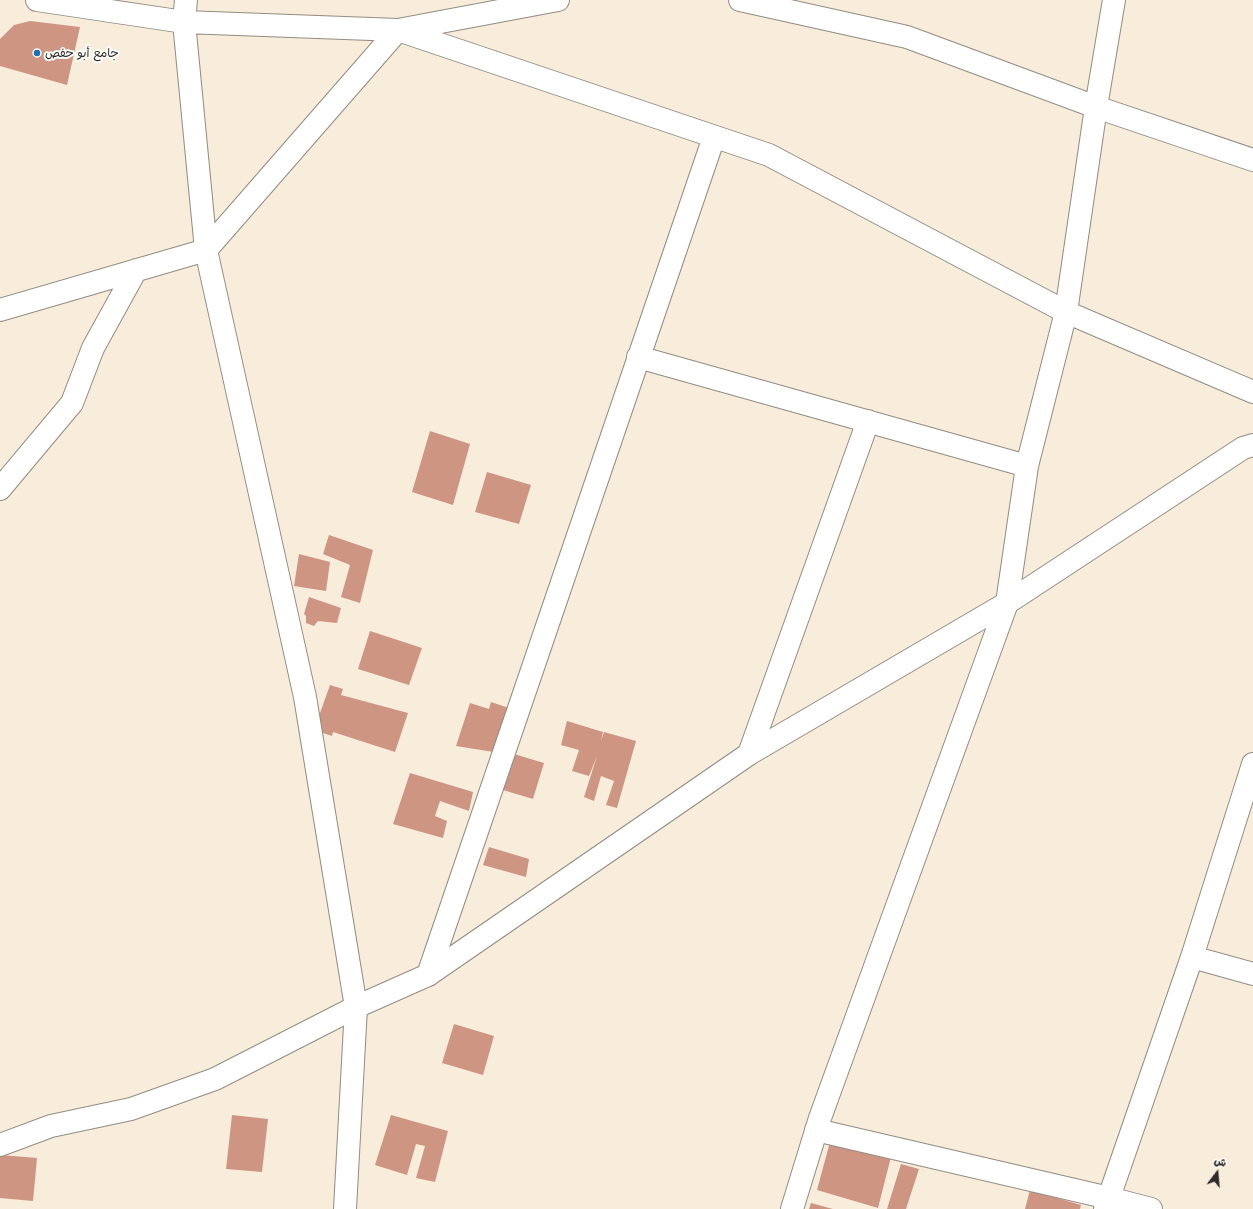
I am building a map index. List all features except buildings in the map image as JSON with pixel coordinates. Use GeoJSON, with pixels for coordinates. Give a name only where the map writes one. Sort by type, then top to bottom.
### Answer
{"type":"FeatureCollection","features":[{"type":"Feature","properties":{"kind":"street"},"geometry":{"type":"LineString","coordinates":[[37,0],[184,22],[398,30],[558,0]]}},
{"type":"Feature","properties":{"kind":"street"},"geometry":{"type":"LineString","coordinates":[[186,0],[184,22],[206,250],[305,697],[356,1007],[345,1209]]}},
{"type":"Feature","properties":{"kind":"street"},"geometry":{"type":"LineString","coordinates":[[740,0],[907,37],[1096,107],[1253,160]]}},
{"type":"Feature","properties":{"kind":"street"},"geometry":{"type":"LineString","coordinates":[[792,1209],[816,1130],[1007,603],[1028,466],[1066,312],[1096,107],[1114,0]]}},
{"type":"Feature","properties":{"kind":"street"},"geometry":{"type":"LineString","coordinates":[[398,30],[769,155],[1066,312],[1253,392]]}},
{"type":"Feature","properties":{"kind":"street"},"geometry":{"type":"LineString","coordinates":[[0,310],[206,250],[398,30]]}},
{"type":"Feature","properties":{"kind":"street"},"geometry":{"type":"LineString","coordinates":[[428,975],[714,137]]}},
{"type":"Feature","properties":{"kind":"street"},"geometry":{"type":"LineString","coordinates":[[0,489],[72,403],[93,348],[136,270]]}},
{"type":"Feature","properties":{"kind":"street"},"geometry":{"type":"LineString","coordinates":[[638,357],[1028,466]]}},
{"type":"Feature","properties":{"kind":"street"},"geometry":{"type":"LineString","coordinates":[[749,754],[868,421]]}},
{"type":"Feature","properties":{"kind":"street"},"geometry":{"type":"LineString","coordinates":[[0,1145],[51,1126],[131,1109],[215,1079],[356,1007],[428,975],[749,754],[1007,603],[1243,448],[1253,445]]}},
{"type":"Feature","properties":{"kind":"street"},"geometry":{"type":"LineString","coordinates":[[1107,1203],[1192,957],[1253,764]]}},
{"type":"Feature","properties":{"kind":"street"},"geometry":{"type":"LineString","coordinates":[[1192,957],[1253,974]]}},
{"type":"Feature","properties":{"kind":"street"},"geometry":{"type":"LineString","coordinates":[[816,1130],[1107,1203],[1151,1209]]}},
{"type":"Feature","properties":{"kind":"place","name":"جامع أبو حفص"},"geometry":{"type":"Point","coordinates":[37,53]}}]}
